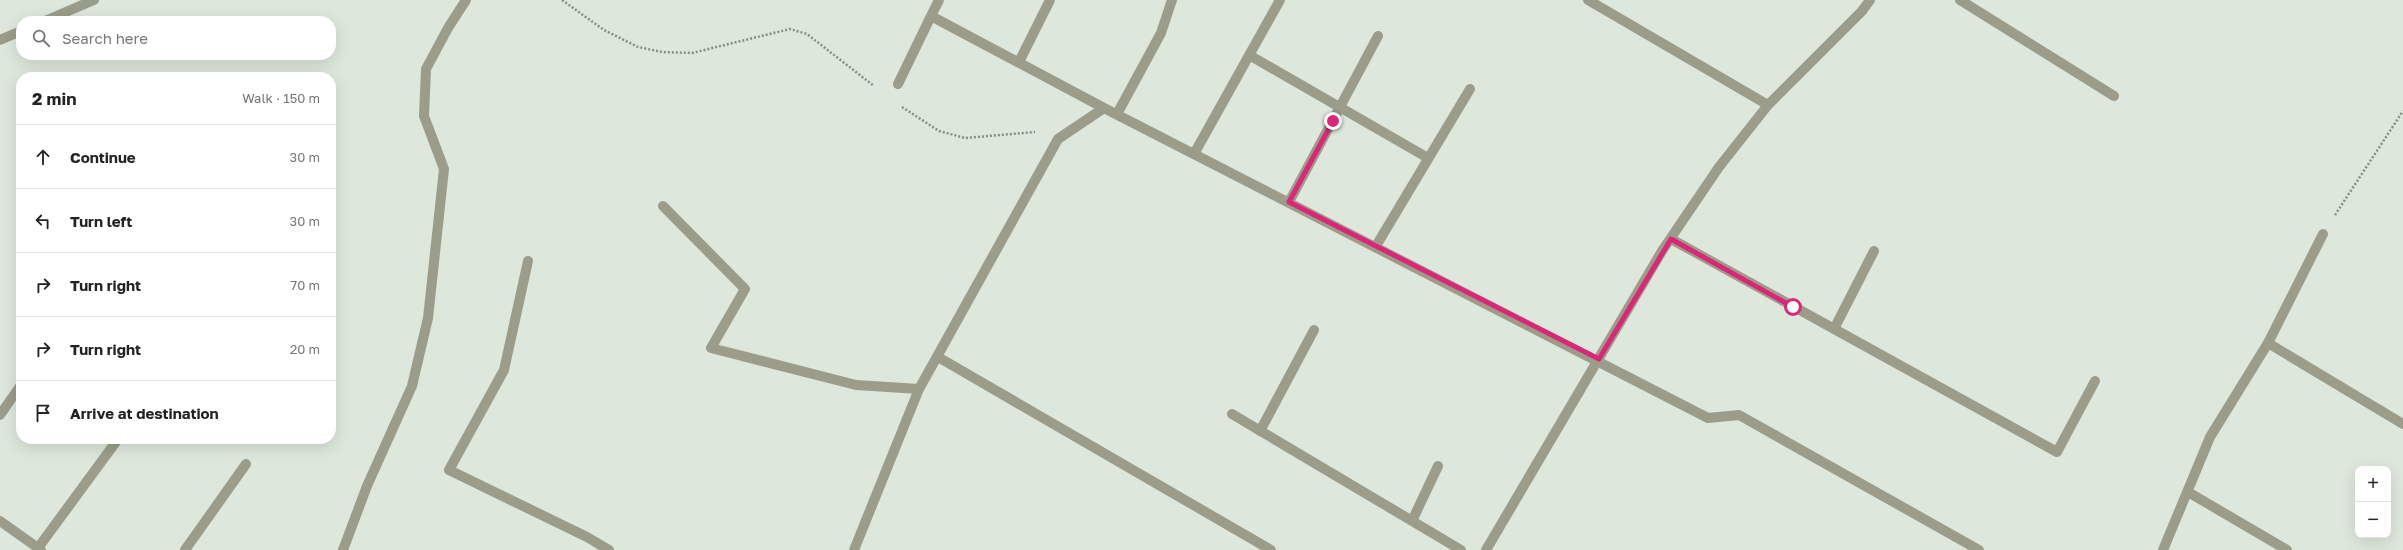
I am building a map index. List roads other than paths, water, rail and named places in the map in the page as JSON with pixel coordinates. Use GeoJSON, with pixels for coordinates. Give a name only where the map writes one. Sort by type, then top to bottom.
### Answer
{"type":"FeatureCollection","features":[{"type":"Feature","properties":{"kind":"street"},"geometry":{"type":"LineString","coordinates":[[57,16],[94,0]]}},
{"type":"Feature","properties":{"kind":"street"},"geometry":{"type":"LineString","coordinates":[[343,550],[367,486],[412,386],[428,318],[444,169],[424,116],[426,69],[448,28],[466,0]]}},
{"type":"Feature","properties":{"kind":"street"},"geometry":{"type":"LineString","coordinates":[[898,84],[939,0]]}},
{"type":"Feature","properties":{"kind":"street"},"geometry":{"type":"LineString","coordinates":[[1019,62],[1050,0]]}},
{"type":"Feature","properties":{"kind":"street"},"geometry":{"type":"LineString","coordinates":[[1117,114],[1162,33],[1172,0]]}},
{"type":"Feature","properties":{"kind":"street"},"geometry":{"type":"LineString","coordinates":[[1194,154],[1280,0]]}},
{"type":"Feature","properties":{"kind":"street"},"geometry":{"type":"LineString","coordinates":[[1588,0],[1768,105]]}},
{"type":"Feature","properties":{"kind":"street"},"geometry":{"type":"LineString","coordinates":[[1486,550],[1671,239],[1719,167],[1768,105],[1862,11],[1870,0]]}},
{"type":"Feature","properties":{"kind":"street"},"geometry":{"type":"LineString","coordinates":[[1960,0],[2114,96]]}},
{"type":"Feature","properties":{"kind":"street"},"geometry":{"type":"LineString","coordinates":[[931,16],[1104,108],[1599,359],[1708,418],[1739,415],[1979,550]]}},
{"type":"Feature","properties":{"kind":"street"},"geometry":{"type":"LineString","coordinates":[[0,40],[16,33]]}},
{"type":"Feature","properties":{"kind":"street"},"geometry":{"type":"LineString","coordinates":[[1289,202],[1378,36]]}},
{"type":"Feature","properties":{"kind":"street"},"geometry":{"type":"LineString","coordinates":[[1249,55],[1428,158]]}},
{"type":"Feature","properties":{"kind":"street"},"geometry":{"type":"LineString","coordinates":[[1376,246],[1470,89]]}},
{"type":"Feature","properties":{"kind":"street"},"geometry":{"type":"LineString","coordinates":[[854,550],[919,389],[1058,139],[1104,108]]}},
{"type":"Feature","properties":{"kind":"street"},"geometry":{"type":"LineString","coordinates":[[663,206],[745,288],[711,348],[856,385],[919,389]]}},
{"type":"Feature","properties":{"kind":"street"},"geometry":{"type":"LineString","coordinates":[[2163,550],[2210,437],[2268,343],[2323,234]]}},
{"type":"Feature","properties":{"kind":"street"},"geometry":{"type":"LineString","coordinates":[[1671,239],[2057,452],[2095,381]]}},
{"type":"Feature","properties":{"kind":"street"},"geometry":{"type":"LineString","coordinates":[[1834,329],[1874,252]]}},
{"type":"Feature","properties":{"kind":"street"},"geometry":{"type":"LineString","coordinates":[[528,261],[504,370],[449,470],[587,537],[609,550]]}},
{"type":"Feature","properties":{"kind":"street"},"geometry":{"type":"LineString","coordinates":[[1260,431],[1314,330]]}},
{"type":"Feature","properties":{"kind":"street"},"geometry":{"type":"LineString","coordinates":[[2268,343],[2403,424]]}},
{"type":"Feature","properties":{"kind":"street"},"geometry":{"type":"LineString","coordinates":[[938,357],[1271,550]]}},
{"type":"Feature","properties":{"kind":"street"},"geometry":{"type":"LineString","coordinates":[[0,415],[16,393]]}},
{"type":"Feature","properties":{"kind":"street"},"geometry":{"type":"LineString","coordinates":[[1232,414],[1461,550]]}},
{"type":"Feature","properties":{"kind":"street"},"geometry":{"type":"LineString","coordinates":[[0,522],[39,549],[114,444]]}},
{"type":"Feature","properties":{"kind":"street"},"geometry":{"type":"LineString","coordinates":[[185,550],[246,464]]}},
{"type":"Feature","properties":{"kind":"street"},"geometry":{"type":"LineString","coordinates":[[1412,521],[1438,466]]}},
{"type":"Feature","properties":{"kind":"street"},"geometry":{"type":"LineString","coordinates":[[2188,492],[2287,550]]}}]}
